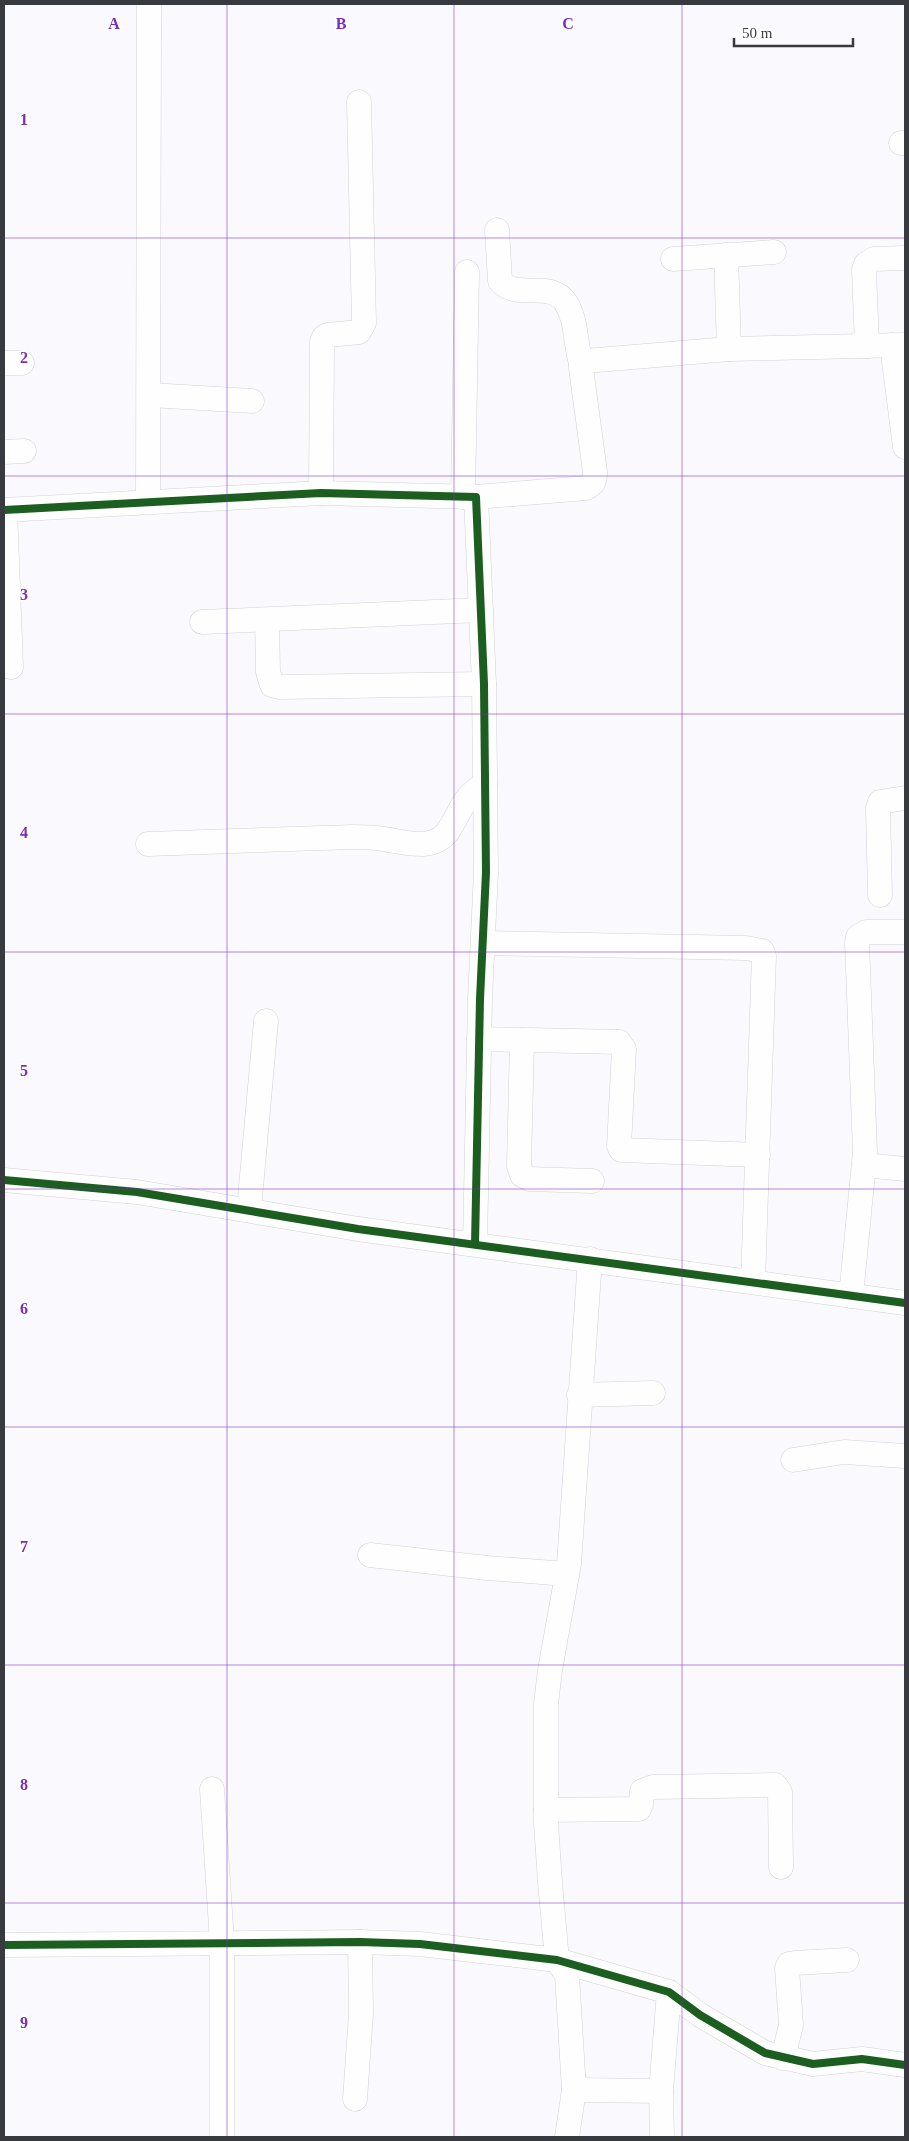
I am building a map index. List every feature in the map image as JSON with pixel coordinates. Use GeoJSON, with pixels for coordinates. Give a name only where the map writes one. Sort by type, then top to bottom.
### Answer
{"type":"FeatureCollection","features":[{"type":"Feature","properties":{"kind":"street"},"geometry":{"type":"LineString","coordinates":[[148,501],[150,4]]}},
{"type":"Feature","properties":{"kind":"street"},"geometry":{"type":"LineString","coordinates":[[321,493],[322,341],[324,336],[328,335],[359,332],[364,323],[359,102]]}},
{"type":"Feature","properties":{"kind":"street"},"geometry":{"type":"LineString","coordinates":[[11,667],[4,510],[321,493],[470,497],[586,488],[592,485],[595,480],[595,472],[581,363],[572,316],[566,302],[555,292],[512,289],[500,281],[497,230]]}},
{"type":"Feature","properties":{"kind":"street"},"geometry":{"type":"LineString","coordinates":[[673,259],[774,252]]}},
{"type":"Feature","properties":{"kind":"street"},"geometry":{"type":"LineString","coordinates":[[726,255],[728,350]]}},
{"type":"Feature","properties":{"kind":"street"},"geometry":{"type":"LineString","coordinates":[[867,346],[864,270],[866,264],[874,259],[905,258]]}},
{"type":"Feature","properties":{"kind":"street"},"geometry":{"type":"LineString","coordinates":[[467,272],[470,497],[481,610],[484,684],[486,872],[479,1039],[475,1244]]}},
{"type":"Feature","properties":{"kind":"street"},"geometry":{"type":"LineString","coordinates":[[581,363],[728,350],[899,345],[905,447]]}},
{"type":"Feature","properties":{"kind":"street"},"geometry":{"type":"LineString","coordinates":[[149,395],[252,401]]}},
{"type":"Feature","properties":{"kind":"street"},"geometry":{"type":"LineString","coordinates":[[202,622],[481,610]]}},
{"type":"Feature","properties":{"kind":"street"},"geometry":{"type":"LineString","coordinates":[[267,620],[268,672],[272,685],[280,687],[484,684]]}},
{"type":"Feature","properties":{"kind":"street"},"geometry":{"type":"LineString","coordinates":[[148,844],[352,837],[385,839],[416,845],[430,843],[441,838],[449,831],[464,800],[485,784]]}},
{"type":"Feature","properties":{"kind":"street"},"geometry":{"type":"LineString","coordinates":[[880,895],[878,808],[880,802],[905,798]]}},
{"type":"Feature","properties":{"kind":"street"},"geometry":{"type":"LineString","coordinates":[[851,1296],[864,1165],[864,1095],[857,942],[861,934],[866,932],[905,932]]}},
{"type":"Feature","properties":{"kind":"street"},"geometry":{"type":"LineString","coordinates":[[483,943],[746,948],[762,951],[764,956],[753,1282]]}},
{"type":"Feature","properties":{"kind":"street"},"geometry":{"type":"LineString","coordinates":[[249,1209],[266,1021]]}},
{"type":"Feature","properties":{"kind":"street"},"geometry":{"type":"LineString","coordinates":[[479,1039],[613,1041],[623,1044],[619,1146],[621,1150],[758,1155]]}},
{"type":"Feature","properties":{"kind":"street"},"geometry":{"type":"LineString","coordinates":[[522,1040],[519,1166],[522,1175],[530,1179],[592,1181]]}},
{"type":"Feature","properties":{"kind":"street"},"geometry":{"type":"LineString","coordinates":[[864,1165],[905,1169]]}},
{"type":"Feature","properties":{"kind":"street"},"geometry":{"type":"LineString","coordinates":[[4,1180],[137,1192],[249,1209],[358,1229],[905,1303]]}},
{"type":"Feature","properties":{"kind":"street"},"geometry":{"type":"LineString","coordinates":[[567,2137],[574,2090],[567,1975],[557,1960],[546,1810],[546,1704],[550,1670],[568,1574],[579,1395],[590,1260]]}},
{"type":"Feature","properties":{"kind":"street"},"geometry":{"type":"LineString","coordinates":[[579,1395],[653,1393]]}},
{"type":"Feature","properties":{"kind":"street"},"geometry":{"type":"LineString","coordinates":[[793,1460],[844,1452],[905,1456]]}},
{"type":"Feature","properties":{"kind":"street"},"geometry":{"type":"LineString","coordinates":[[370,1555],[487,1568],[568,1574]]}},
{"type":"Feature","properties":{"kind":"street"},"geometry":{"type":"LineString","coordinates":[[546,1810],[638,1809],[641,1805],[642,1791],[654,1787],[775,1785],[780,1792],[781,1867]]}},
{"type":"Feature","properties":{"kind":"street"},"geometry":{"type":"LineString","coordinates":[[212,1789],[216,1824],[222,1942],[222,2137]]}},
{"type":"Feature","properties":{"kind":"street"},"geometry":{"type":"LineString","coordinates":[[354,2099],[360,2022],[360,1942]]}},
{"type":"Feature","properties":{"kind":"street"},"geometry":{"type":"LineString","coordinates":[[4,1945],[360,1942],[420,1944],[557,1960],[669,1992],[700,2015],[765,2053],[813,2064],[862,2059],[905,2065]]}},
{"type":"Feature","properties":{"kind":"street"},"geometry":{"type":"LineString","coordinates":[[783,2058],[791,2025],[787,1968],[795,1963],[847,1960]]}},
{"type":"Feature","properties":{"kind":"street"},"geometry":{"type":"LineString","coordinates":[[662,2137],[661,2091],[669,1992]]}},
{"type":"Feature","properties":{"kind":"street"},"geometry":{"type":"LineString","coordinates":[[574,2090],[661,2091]]}},
{"type":"Feature","properties":{"kind":"cycle path"},"geometry":{"type":"LineString","coordinates":[[4,510],[321,493],[476,497],[484,684],[486,872],[480,999],[475,1244]]}},
{"type":"Feature","properties":{"kind":"cycle path"},"geometry":{"type":"LineString","coordinates":[[4,1180],[137,1192],[358,1229],[905,1303]]}},
{"type":"Feature","properties":{"kind":"cycle path"},"geometry":{"type":"LineString","coordinates":[[4,1945],[360,1942],[420,1944],[557,1960],[669,1992],[700,2015],[765,2053],[813,2064],[862,2059],[905,2065]]}}]}
